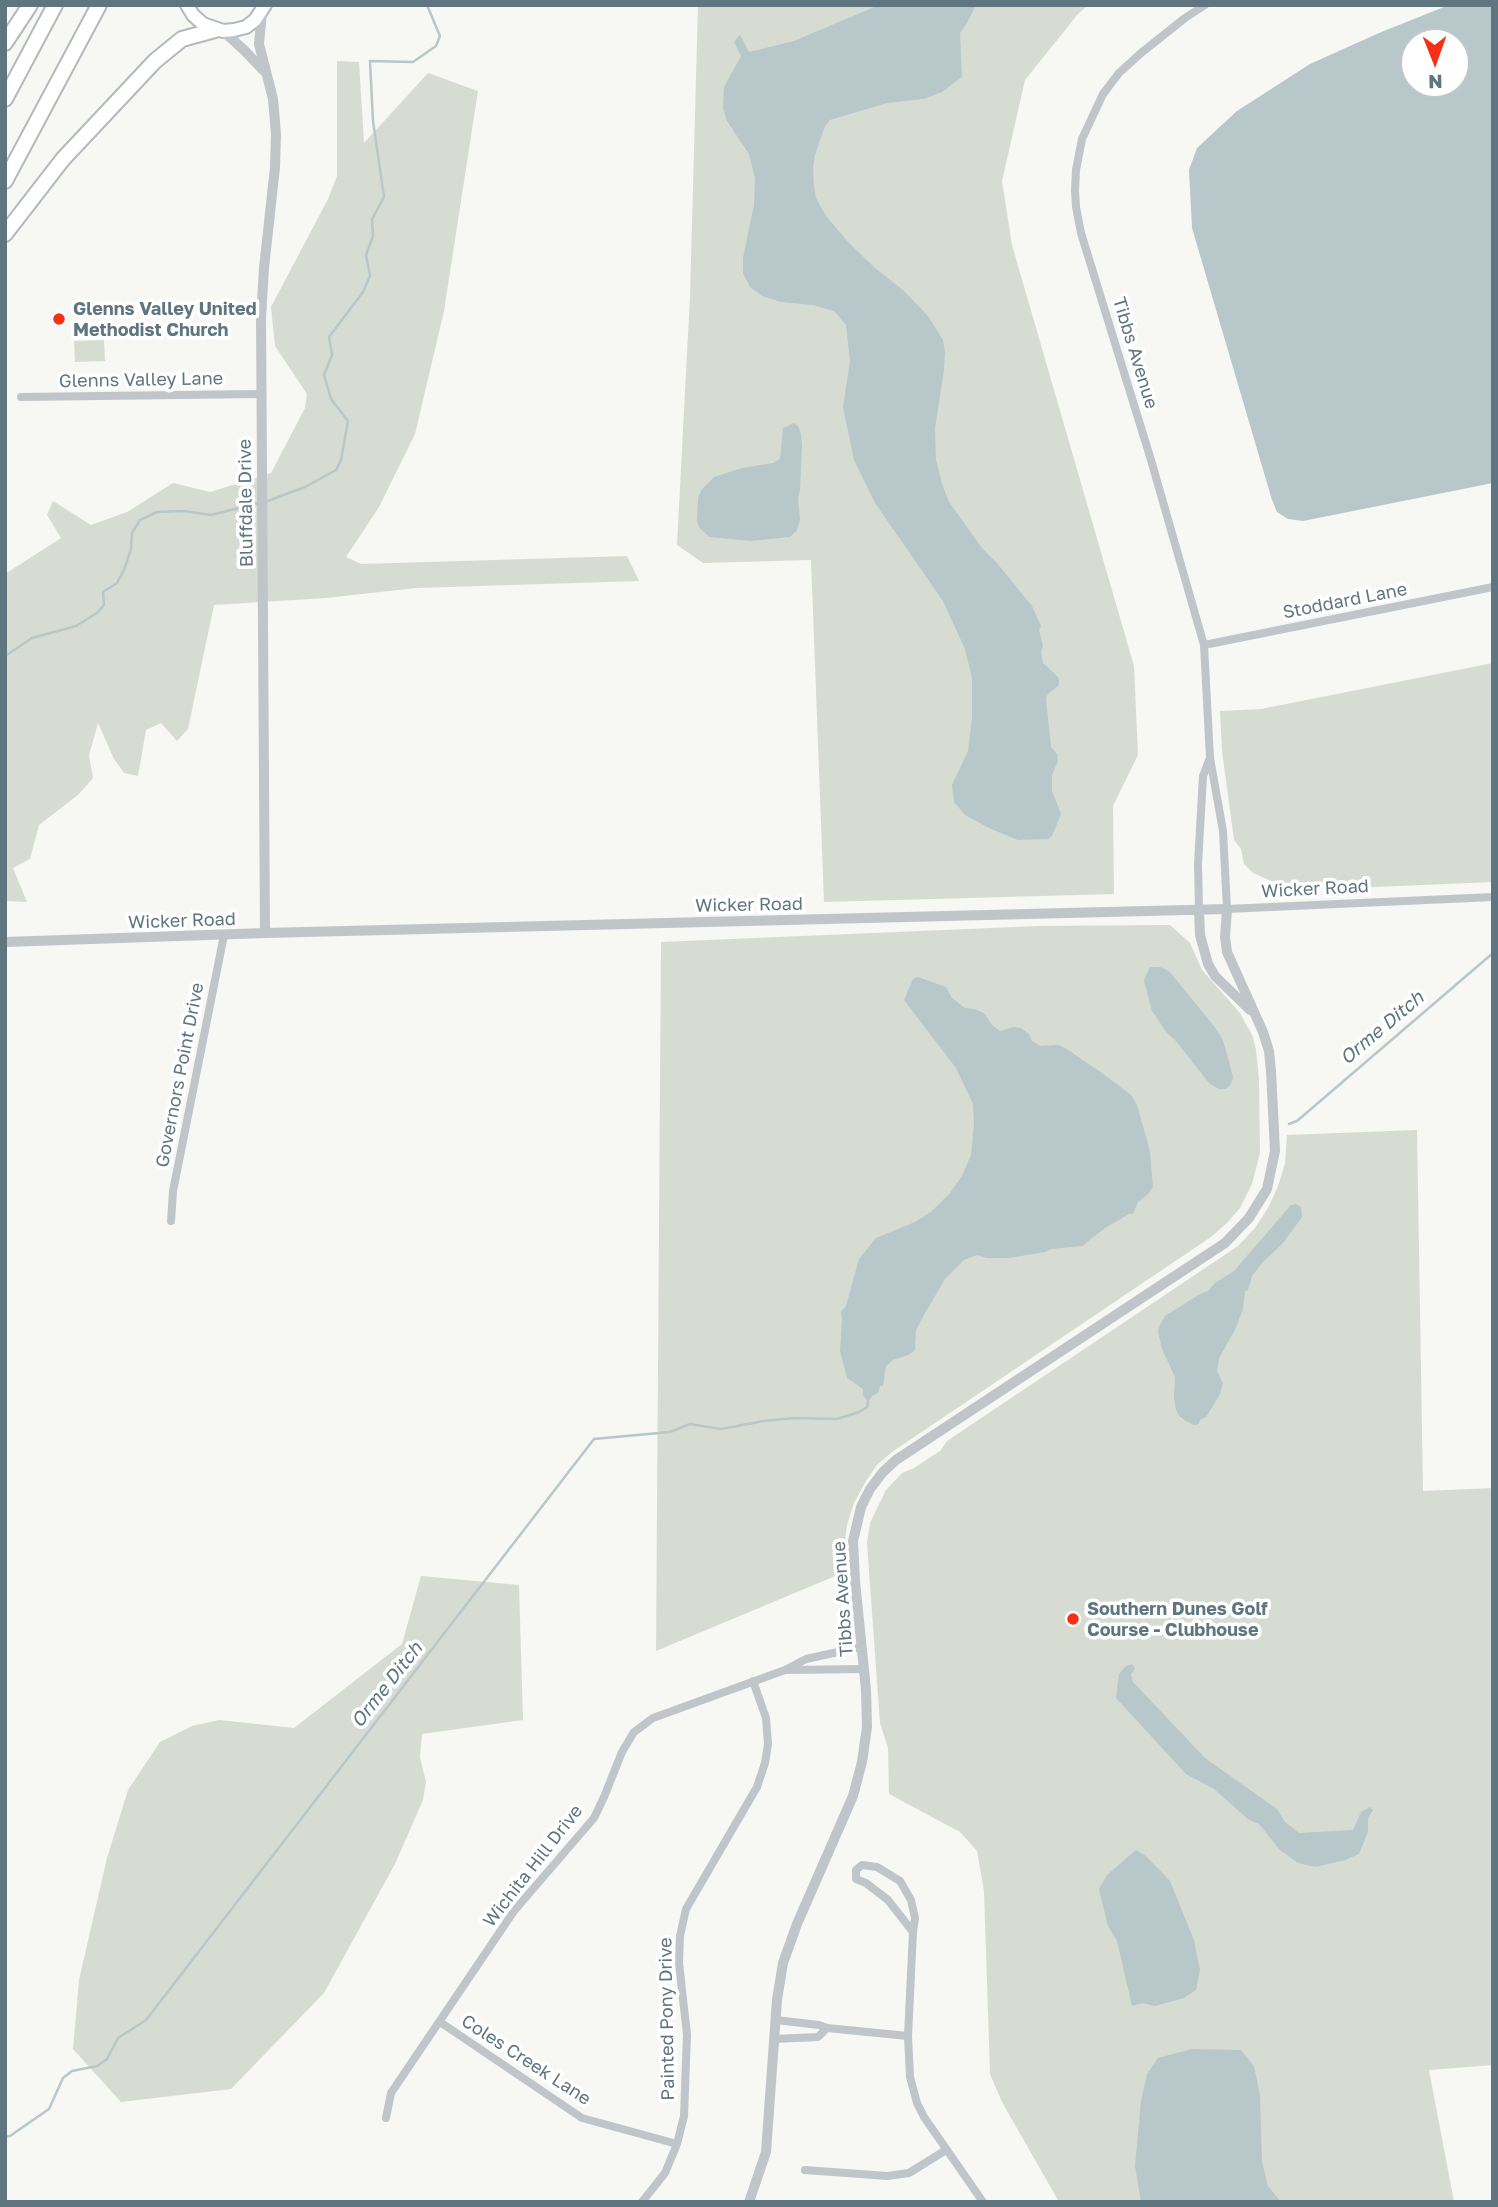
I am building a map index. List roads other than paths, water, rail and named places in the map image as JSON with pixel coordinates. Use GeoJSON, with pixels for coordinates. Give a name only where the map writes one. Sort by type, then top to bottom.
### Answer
{"type":"FeatureCollection","features":[{"type":"Feature","properties":{"kind":"highway"},"geometry":{"type":"LineString","coordinates":[[5,43],[30,5]]}},
{"type":"Feature","properties":{"kind":"highway"},"geometry":{"type":"LineString","coordinates":[[5,99],[55,5]]}},
{"type":"Feature","properties":{"kind":"highway"},"geometry":{"type":"LineString","coordinates":[[5,181],[99,5]]}},
{"type":"Feature","properties":{"kind":"highway"},"geometry":{"type":"LineString","coordinates":[[5,234],[62,159],[155,61],[182,38],[219,30]]}},
{"type":"Feature","properties":{"kind":"main road"},"geometry":{"type":"LineString","coordinates":[[187,5],[203,24],[219,30],[234,30],[246,26],[255,20],[264,8]]}},
{"type":"Feature","properties":{"kind":"street","name":"Tibbs Avenue"},"geometry":{"type":"LineString","coordinates":[[749,2202],[766,2152],[774,2039],[783,1963],[797,1924],[853,1796],[862,1762],[867,1727],[853,1541],[861,1507],[870,1489],[896,1460],[1225,1243],[1249,1218],[1266,1189],[1275,1151],[1269,1051],[1227,952],[1223,831],[1210,758],[1204,645],[1151,460],[1081,233],[1076,207],[1076,170],[1082,139],[1103,94],[1119,73],[1141,53],[1205,5]]}},
{"type":"Feature","properties":{"kind":"street","name":"Bluffdale Drive"},"geometry":{"type":"LineString","coordinates":[[264,8],[259,44],[273,99],[276,134],[263,281],[260,394],[265,933]]}},
{"type":"Feature","properties":{"kind":"street"},"geometry":{"type":"LineString","coordinates":[[219,30],[244,50],[267,74]]}},
{"type":"Feature","properties":{"kind":"street","name":"Glenns Valley Lane"},"geometry":{"type":"LineString","coordinates":[[21,397],[260,394]]}},
{"type":"Feature","properties":{"kind":"street","name":"Stoddard Lane"},"geometry":{"type":"LineString","coordinates":[[1204,645],[1493,587]]}},
{"type":"Feature","properties":{"kind":"street","name":"Tibbs Avenue"},"geometry":{"type":"LineString","coordinates":[[1210,758],[1203,776],[1198,864],[1200,935],[1208,964],[1215,976],[1256,1015]]}},
{"type":"Feature","properties":{"kind":"street","name":"Wicker Road"},"geometry":{"type":"LineString","coordinates":[[5,942],[1199,910],[1493,897]]}},
{"type":"Feature","properties":{"kind":"street","name":"Governors Point Drive"},"geometry":{"type":"LineString","coordinates":[[171,1221],[173,1191],[224,936]]}},
{"type":"Feature","properties":{"kind":"street","name":"Wichita Hill Drive"},"geometry":{"type":"LineString","coordinates":[[386,2118],[391,2093],[514,1910],[594,1818],[622,1752],[634,1732],[653,1718],[785,1670],[806,1659],[861,1647]]}},
{"type":"Feature","properties":{"kind":"street","name":"Wichita Hill Drive"},"geometry":{"type":"LineString","coordinates":[[785,1670],[863,1669]]}},
{"type":"Feature","properties":{"kind":"street","name":"Painted Pony Drive"},"geometry":{"type":"LineString","coordinates":[[642,2202],[665,2173],[677,2144],[684,2116],[687,2035],[679,1963],[680,1936],[686,1909],[757,1787],[765,1763],[768,1744],[766,1718],[753,1681]]}},
{"type":"Feature","properties":{"kind":"street"},"geometry":{"type":"LineString","coordinates":[[913,1931],[888,1900],[866,1883],[856,1879],[856,1870],[862,1865],[877,1867],[900,1881],[911,1900],[915,1918],[908,2036],[910,2077],[917,2103],[983,2202]]}},
{"type":"Feature","properties":{"kind":"street"},"geometry":{"type":"LineString","coordinates":[[776,2020],[908,2036]]}},
{"type":"Feature","properties":{"kind":"street","name":"Coles Creek Lane"},"geometry":{"type":"LineString","coordinates":[[440,2022],[582,2118],[677,2144]]}},
{"type":"Feature","properties":{"kind":"street"},"geometry":{"type":"LineString","coordinates":[[774,2039],[817,2037],[827,2028]]}},
{"type":"Feature","properties":{"kind":"street"},"geometry":{"type":"LineString","coordinates":[[805,2170],[887,2176],[909,2173],[946,2150]]}},
{"type":"Feature","properties":{"kind":"waterway"},"geometry":{"type":"LineString","coordinates":[[265,502],[305,487],[336,470],[341,460],[348,421],[331,399],[324,375],[332,355],[329,337],[363,292],[370,276],[366,255],[373,236],[372,219],[384,197],[373,121],[370,61],[413,62],[436,46],[440,36],[427,5]]}},
{"type":"Feature","properties":{"kind":"waterway"},"geometry":{"type":"LineString","coordinates":[[5,656],[32,638],[76,626],[97,613],[104,605],[103,592],[117,583],[124,570],[131,549],[132,533],[140,520],[157,512],[184,511],[211,515],[259,503]]}},
{"type":"Feature","properties":{"kind":"waterway","name":"Orme Ditch"},"geometry":{"type":"LineString","coordinates":[[1289,1124],[1297,1121],[1493,953]]}},
{"type":"Feature","properties":{"kind":"waterway","name":"Orme Ditch"},"geometry":{"type":"LineString","coordinates":[[5,2137],[49,2109],[63,2078],[72,2071],[97,2066],[107,2059],[118,2038],[146,2020],[594,1439],[670,1432],[690,1424],[721,1429],[795,1418],[837,1419],[859,1412],[867,1407],[868,1402]]}},
{"type":"Feature","properties":{"kind":"place","name":"Glenns Valley United Methodist Church"},"geometry":{"type":"Point","coordinates":[59,319]}},
{"type":"Feature","properties":{"kind":"place","name":"Southern Dunes Golf Course - Clubhouse"},"geometry":{"type":"Point","coordinates":[1073,1619]}}]}
